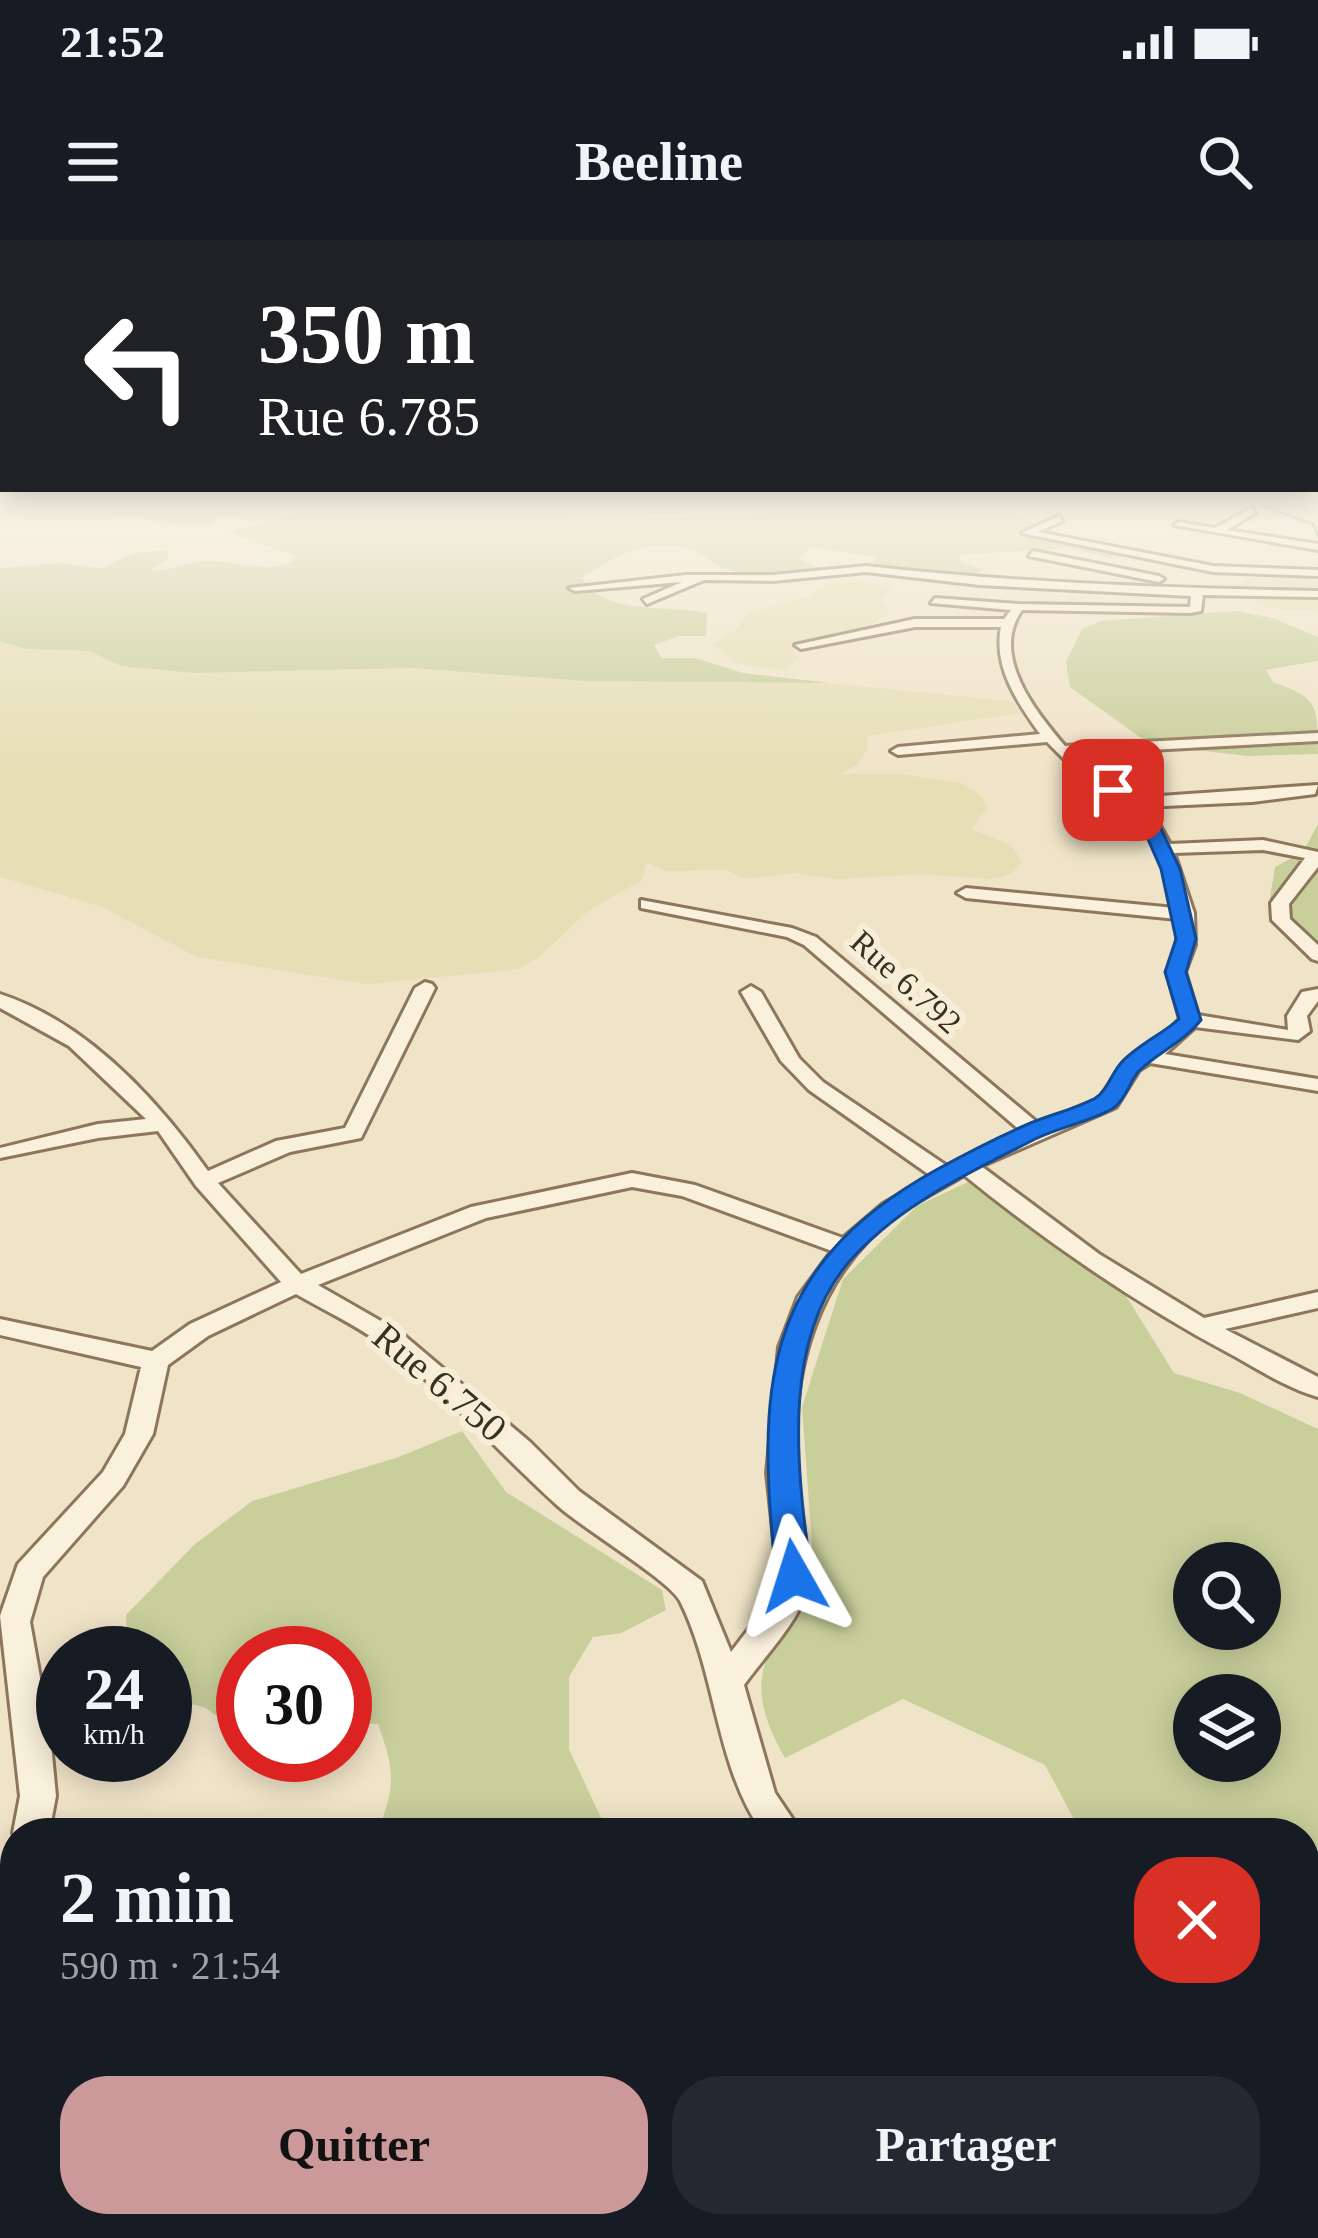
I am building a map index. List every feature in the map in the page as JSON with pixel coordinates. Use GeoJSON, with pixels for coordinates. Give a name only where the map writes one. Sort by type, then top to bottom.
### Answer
{"type":"FeatureCollection","features":[{"type":"Feature","properties":{"kind":"street"},"geometry":{"type":"LineString","coordinates":[[575,588],[585,587]]}},
{"type":"Feature","properties":{"kind":"street"},"geometry":{"type":"LineString","coordinates":[[647,601],[680,587]]}},
{"type":"Feature","properties":{"kind":"street"},"geometry":{"type":"LineString","coordinates":[[801,644],[915,623],[1190,610],[1200,602],[1205,587]]}},
{"type":"Feature","properties":{"kind":"street"},"geometry":{"type":"LineString","coordinates":[[1249,587],[1318,594]]}},
{"type":"Feature","properties":{"kind":"street"},"geometry":{"type":"LineString","coordinates":[[935,602],[1012,615]]}},
{"type":"Feature","properties":{"kind":"street"},"geometry":{"type":"LineString","coordinates":[[1012,615],[1002,651],[1012,682],[1058,744],[1148,818],[1163,849],[1182,914],[1186,950],[1176,972],[1190,1020]]}},
{"type":"Feature","properties":{"kind":"street"},"geometry":{"type":"LineString","coordinates":[[898,751],[1318,737]]}},
{"type":"Feature","properties":{"kind":"street"},"geometry":{"type":"LineString","coordinates":[[1129,803],[1315,789]]}},
{"type":"Feature","properties":{"kind":"street"},"geometry":{"type":"LineString","coordinates":[[1163,849],[1308,851],[1315,856],[1315,864],[1280,903],[1281,920],[1318,955]]}},
{"type":"Feature","properties":{"kind":"street"},"geometry":{"type":"LineString","coordinates":[[966,893],[1182,914]]}},
{"type":"Feature","properties":{"kind":"street","name":"Rue 6.792"},"geometry":{"type":"LineString","coordinates":[[647,904],[810,940],[1034,1130]]}},
{"type":"Feature","properties":{"kind":"street"},"geometry":{"type":"LineString","coordinates":[[204,1181],[284,1145],[353,1133],[425,988]]}},
{"type":"Feature","properties":{"kind":"street"},"geometry":{"type":"LineString","coordinates":[[751,992],[790,1061],[816,1086],[955,1170],[1137,1293],[1318,1388]]}},
{"type":"Feature","properties":{"kind":"street"},"geometry":{"type":"LineString","coordinates":[[1190,1020],[1291,1036],[1300,1031],[1297,1016],[1309,996],[1318,995]]}},
{"type":"Feature","properties":{"kind":"street","name":"Rue 6.750"},"geometry":{"type":"LineString","coordinates":[[0,1000],[76,1042],[164,1124],[204,1181],[296,1284],[391,1338],[520,1449],[569,1499],[691,1589],[727,1683],[750,1773],[772,1818]]}},
{"type":"Feature","properties":{"kind":"street"},"geometry":{"type":"LineString","coordinates":[[727,1683],[789,1599],[794,1576],[782,1473],[792,1347],[811,1297],[846,1248],[891,1209],[1034,1130],[1108,1102],[1142,1056],[1165,1045],[1190,1020]]}},
{"type":"Feature","properties":{"kind":"street"},"geometry":{"type":"LineString","coordinates":[[1142,1056],[1318,1085]]}},
{"type":"Feature","properties":{"kind":"street"},"geometry":{"type":"LineString","coordinates":[[4,1153],[98,1131],[164,1124]]}},
{"type":"Feature","properties":{"kind":"street"},"geometry":{"type":"LineString","coordinates":[[34,1818],[38,1796],[33,1733],[14,1622],[29,1572],[113,1479],[139,1434],[156,1360],[199,1330],[296,1284],[479,1212],[632,1180],[687,1190],[846,1248]]}},
{"type":"Feature","properties":{"kind":"street"},"geometry":{"type":"LineString","coordinates":[[1200,1327],[1318,1300]]}},
{"type":"Feature","properties":{"kind":"street"},"geometry":{"type":"LineString","coordinates":[[0,1327],[156,1360]]}},
{"type":"Feature","properties":{"kind":"shaded area"},"geometry":{"type":"Polygon","coordinates":[[[820,587],[893,587],[881,600],[890,611],[869,627],[809,639],[794,648],[798,658],[785,670],[740,664],[712,645],[735,630],[749,613],[808,597],[820,587]]]}},
{"type":"Feature","properties":{"kind":"shaded area"},"geometry":{"type":"Polygon","coordinates":[[[1318,587],[1318,611],[1269,609],[1229,589],[1318,587]]]}},
{"type":"Feature","properties":{"kind":"shaded area"},"geometry":{"type":"Polygon","coordinates":[[[0,641],[26,649],[89,651],[121,666],[194,673],[412,668],[584,681],[830,683],[1011,701],[1023,713],[866,736],[868,748],[857,765],[840,774],[899,774],[961,783],[982,796],[987,808],[971,829],[1011,845],[1022,862],[1010,874],[990,879],[921,874],[839,879],[793,873],[744,879],[727,870],[667,871],[647,863],[642,880],[588,911],[538,958],[519,969],[367,984],[197,957],[100,906],[0,877],[0,641]]]}},
{"type":"Feature","properties":{"kind":"green space"},"geometry":{"type":"Polygon","coordinates":[[[0,587],[590,587],[622,604],[707,613],[706,636],[679,636],[654,645],[662,658],[695,658],[743,673],[830,683],[584,681],[412,668],[194,673],[121,666],[89,651],[26,649],[0,641],[0,587]]]}},
{"type":"Feature","properties":{"kind":"green space"},"geometry":{"type":"Polygon","coordinates":[[[1237,611],[1273,618],[1318,637],[1318,661],[1266,670],[1273,682],[1299,693],[1312,705],[1318,754],[1247,756],[1151,745],[1070,687],[1066,662],[1082,629],[1101,621],[1237,611]]]}},
{"type":"Feature","properties":{"kind":"green space"},"geometry":{"type":"Polygon","coordinates":[[[1318,824],[1318,941],[1268,910],[1275,867],[1303,852],[1318,824]]]}},
{"type":"Feature","properties":{"kind":"green space"},"geometry":{"type":"Polygon","coordinates":[[[968,1182],[1126,1296],[1174,1373],[1240,1393],[1318,1429],[1318,1818],[1073,1818],[1045,1765],[903,1699],[785,1758],[772,1733],[761,1690],[769,1654],[780,1636],[816,1600],[802,1407],[843,1279],[917,1206],[968,1182]]]}},
{"type":"Feature","properties":{"kind":"green space"},"geometry":{"type":"Polygon","coordinates":[[[462,1431],[506,1492],[662,1590],[666,1610],[621,1633],[593,1637],[569,1677],[569,1749],[601,1818],[382,1818],[390,1767],[378,1724],[372,1724],[372,1626],[216,1626],[216,1716],[192,1704],[192,1626],[127,1626],[126,1615],[194,1545],[252,1501],[396,1458],[462,1431]]]}},
{"type":"Feature","properties":{"kind":"route"},"geometry":{"type":"LineString","coordinates":[[794,1576],[782,1473],[784,1411],[792,1347],[811,1297],[846,1248],[891,1209],[945,1175],[1034,1130],[1108,1102],[1131,1066],[1165,1045],[1190,1020],[1176,972],[1186,939],[1171,869],[1148,818],[1113,790]]}}]}
